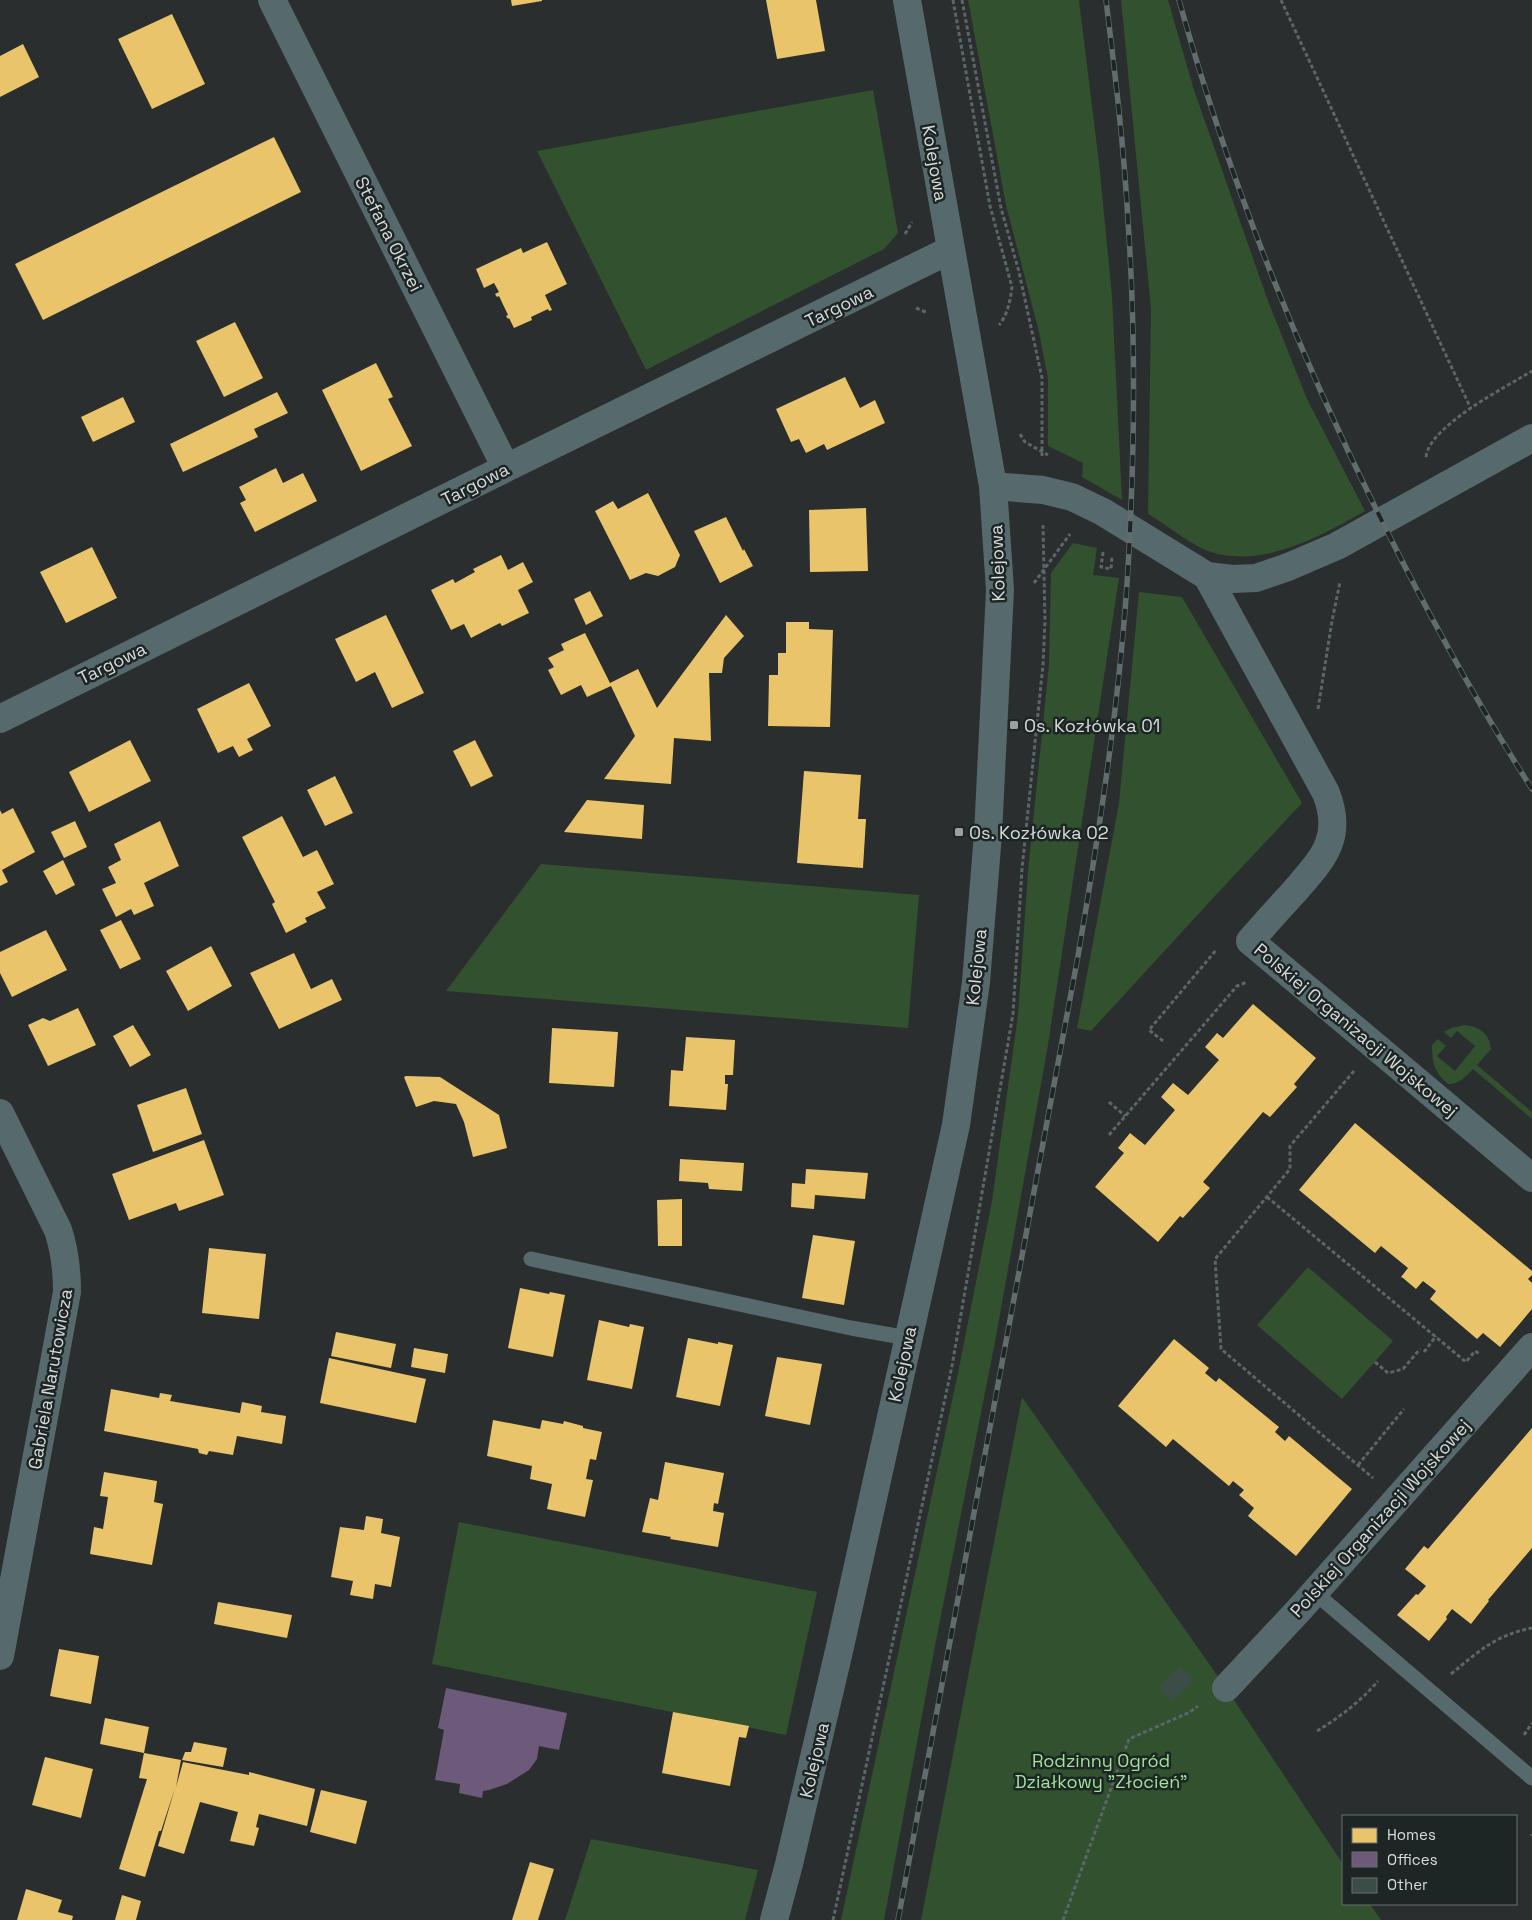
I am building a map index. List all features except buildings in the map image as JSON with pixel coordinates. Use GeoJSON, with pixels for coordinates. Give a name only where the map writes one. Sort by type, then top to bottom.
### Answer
{"type":"FeatureCollection","features":[{"type":"Feature","properties":{"kind":"street","name":"Stefana Okrzei"},"geometry":{"type":"LineString","coordinates":[[272,0],[506,468]]}},
{"type":"Feature","properties":{"kind":"street","name":"Kolejowa"},"geometry":{"type":"LineString","coordinates":[[774,1920],[839,1652],[956,1124],[976,982],[988,834],[1000,590],[993,486],[907,0]]}},
{"type":"Feature","properties":{"kind":"street","name":"Targowa"},"geometry":{"type":"LineString","coordinates":[[0,719],[950,250]]}},
{"type":"Feature","properties":{"kind":"street"},"geometry":{"type":"LineString","coordinates":[[1207,576],[1232,579],[1256,578],[1288,567],[1359,534],[1532,438]]}},
{"type":"Feature","properties":{"kind":"street","name":"Polskiej Organizacji Wojskowej"},"geometry":{"type":"LineString","coordinates":[[993,486],[1043,490],[1072,497],[1110,516],[1207,576],[1326,793],[1333,810],[1331,839],[1322,860],[1250,941],[1532,1178]]}},
{"type":"Feature","properties":{"kind":"street","name":"Gabriela Narutowicza"},"geometry":{"type":"LineString","coordinates":[[0,1113],[58,1230],[67,1269],[67,1292],[0,1656]]}},
{"type":"Feature","properties":{"kind":"street","name":"Polskiej Organizacji Wojskowej"},"geometry":{"type":"LineString","coordinates":[[1226,1688],[1532,1347]]}},
{"type":"Feature","properties":{"kind":"lane"},"geometry":{"type":"LineString","coordinates":[[531,1259],[851,1328],[908,1338]]}},
{"type":"Feature","properties":{"kind":"lane"},"geometry":{"type":"LineString","coordinates":[[1314,1592],[1532,1778]]}},
{"type":"Feature","properties":{"kind":"path"},"geometry":{"type":"LineString","coordinates":[[952,0],[990,206],[1012,287],[1011,299],[1005,318],[996,329]]}},
{"type":"Feature","properties":{"kind":"path"},"geometry":{"type":"LineString","coordinates":[[1281,0],[1471,409]]}},
{"type":"Feature","properties":{"kind":"path"},"geometry":{"type":"LineString","coordinates":[[902,238],[914,216]]}},
{"type":"Feature","properties":{"kind":"path"},"geometry":{"type":"LineString","coordinates":[[916,308],[932,316]]}},
{"type":"Feature","properties":{"kind":"path"},"geometry":{"type":"LineString","coordinates":[[1433,492],[1425,473],[1427,453],[1439,435],[1456,418],[1532,372]]}},
{"type":"Feature","properties":{"kind":"path"},"geometry":{"type":"LineString","coordinates":[[1015,427],[1025,442],[1050,456]]}},
{"type":"Feature","properties":{"kind":"path"},"geometry":{"type":"LineString","coordinates":[[1072,497],[1070,535],[1075,535]]}},
{"type":"Feature","properties":{"kind":"path"},"geometry":{"type":"LineString","coordinates":[[1308,761],[1324,677],[1332,621],[1341,580],[1359,534]]}},
{"type":"Feature","properties":{"kind":"path"},"geometry":{"type":"LineString","coordinates":[[1104,545],[1101,567],[1111,569],[1114,549]]}},
{"type":"Feature","properties":{"kind":"path"},"geometry":{"type":"LineString","coordinates":[[1163,1041],[1149,1030],[1223,942]]}},
{"type":"Feature","properties":{"kind":"path"},"geometry":{"type":"LineString","coordinates":[[1109,1135],[1237,986],[1252,981]]}},
{"type":"Feature","properties":{"kind":"path"},"geometry":{"type":"LineString","coordinates":[[1354,1070],[1290,1146],[1290,1169],[1215,1259],[1221,1349],[1379,1484]]}},
{"type":"Feature","properties":{"kind":"path"},"geometry":{"type":"LineString","coordinates":[[1109,1102],[1125,1116]]}},
{"type":"Feature","properties":{"kind":"path"},"geometry":{"type":"LineString","coordinates":[[1266,1197],[1466,1362],[1475,1351],[1482,1355]]}},
{"type":"Feature","properties":{"kind":"path"},"geometry":{"type":"LineString","coordinates":[[1424,1352],[1436,1336]]}},
{"type":"Feature","properties":{"kind":"path"},"geometry":{"type":"LineString","coordinates":[[1375,1362],[1388,1373],[1403,1369],[1420,1348]]}},
{"type":"Feature","properties":{"kind":"path"},"geometry":{"type":"LineString","coordinates":[[1358,1465],[1404,1409]]}},
{"type":"Feature","properties":{"kind":"path"},"geometry":{"type":"LineString","coordinates":[[1448,1676],[1485,1646],[1512,1632],[1532,1628]]}},
{"type":"Feature","properties":{"kind":"path"},"geometry":{"type":"LineString","coordinates":[[1317,1731],[1332,1722],[1365,1696],[1394,1660]]}},
{"type":"Feature","properties":{"kind":"path"},"geometry":{"type":"LineString","coordinates":[[1064,1920],[1129,1739],[1190,1712],[1226,1688]]}},
{"type":"Feature","properties":{"kind":"path"},"geometry":{"type":"LineString","coordinates":[[1521,1740],[1532,1723]]}},
{"type":"Feature","properties":{"kind":"green space"},"geometry":{"type":"Polygon","coordinates":[[[968,0],[1079,0],[1099,163],[1112,296],[1122,500],[1082,477],[1083,463],[1048,446],[1048,379],[1039,332],[1006,205],[968,0]]]}},
{"type":"Feature","properties":{"kind":"green space"},"geometry":{"type":"Polygon","coordinates":[[[1121,0],[1168,0],[1194,90],[1268,301],[1307,399],[1365,511],[1308,541],[1266,554],[1224,555],[1203,549],[1148,514],[1151,309],[1121,0]]]}},
{"type":"Feature","properties":{"kind":"green space"},"geometry":{"type":"Polygon","coordinates":[[[873,90],[898,233],[884,249],[646,370],[537,151],[873,90]]]}},
{"type":"Feature","properties":{"kind":"green space"},"geometry":{"type":"Polygon","coordinates":[[[1073,543],[1097,548],[1093,575],[1119,578],[1048,1045],[995,1342],[934,1651],[884,1920],[841,1920],[959,1368],[992,1201],[1018,1015],[1028,871],[1049,664],[1051,573],[1073,543]]]}},
{"type":"Feature","properties":{"kind":"green space"},"geometry":{"type":"Polygon","coordinates":[[[1139,592],[1182,597],[1302,803],[1091,1031],[1077,1028],[1119,803],[1139,592]]]}},
{"type":"Feature","properties":{"kind":"green space"},"geometry":{"type":"Polygon","coordinates":[[[541,864],[919,895],[908,1028],[446,991],[541,864]]]}},
{"type":"Feature","properties":{"kind":"green space"},"geometry":{"type":"Polygon","coordinates":[[[1465,1025],[1479,1029],[1486,1035],[1490,1043],[1491,1049],[1477,1065],[1532,1112],[1532,1119],[1473,1069],[1462,1080],[1452,1084],[1448,1084],[1437,1071],[1433,1062],[1432,1045],[1438,1039],[1446,1046],[1437,1056],[1455,1071],[1475,1046],[1457,1031],[1451,1038],[1444,1032],[1451,1028],[1465,1025]]]}},
{"type":"Feature","properties":{"kind":"green space"},"geometry":{"type":"Polygon","coordinates":[[[1308,1267],[1393,1341],[1342,1399],[1257,1325],[1308,1267]]]}},
{"type":"Feature","properties":{"kind":"green space","name":"Rodzinny Ogród Działkowy \"Złocień\""},"geometry":{"type":"Polygon","coordinates":[[[1022,1397],[1226,1688],[1342,1862],[1342,1905],[1371,1905],[1381,1920],[921,1920],[1022,1397]]]}},
{"type":"Feature","properties":{"kind":"green space"},"geometry":{"type":"Polygon","coordinates":[[[459,1522],[817,1592],[786,1735],[432,1664],[459,1522]]]}},
{"type":"Feature","properties":{"kind":"green space"},"geometry":{"type":"Polygon","coordinates":[[[591,1839],[758,1870],[745,1920],[565,1920],[591,1839]]]}},
{"type":"Feature","properties":{"kind":"railway"},"geometry":{"type":"LineString","coordinates":[[898,1920],[1078,956],[1111,744],[1123,637],[1133,453],[1133,336],[1124,166],[1106,0]]}},
{"type":"Feature","properties":{"kind":"railway"},"geometry":{"type":"LineString","coordinates":[[1179,0],[1220,134],[1243,201],[1268,266],[1323,396],[1352,460],[1435,624],[1492,724],[1532,789]]}},
{"type":"Feature","properties":{"kind":"place","name":"Os. Kozłówka 01"},"geometry":{"type":"Point","coordinates":[1014,725]}},
{"type":"Feature","properties":{"kind":"place","name":"Os. Kozłówka 02"},"geometry":{"type":"Point","coordinates":[959,832]}}]}
